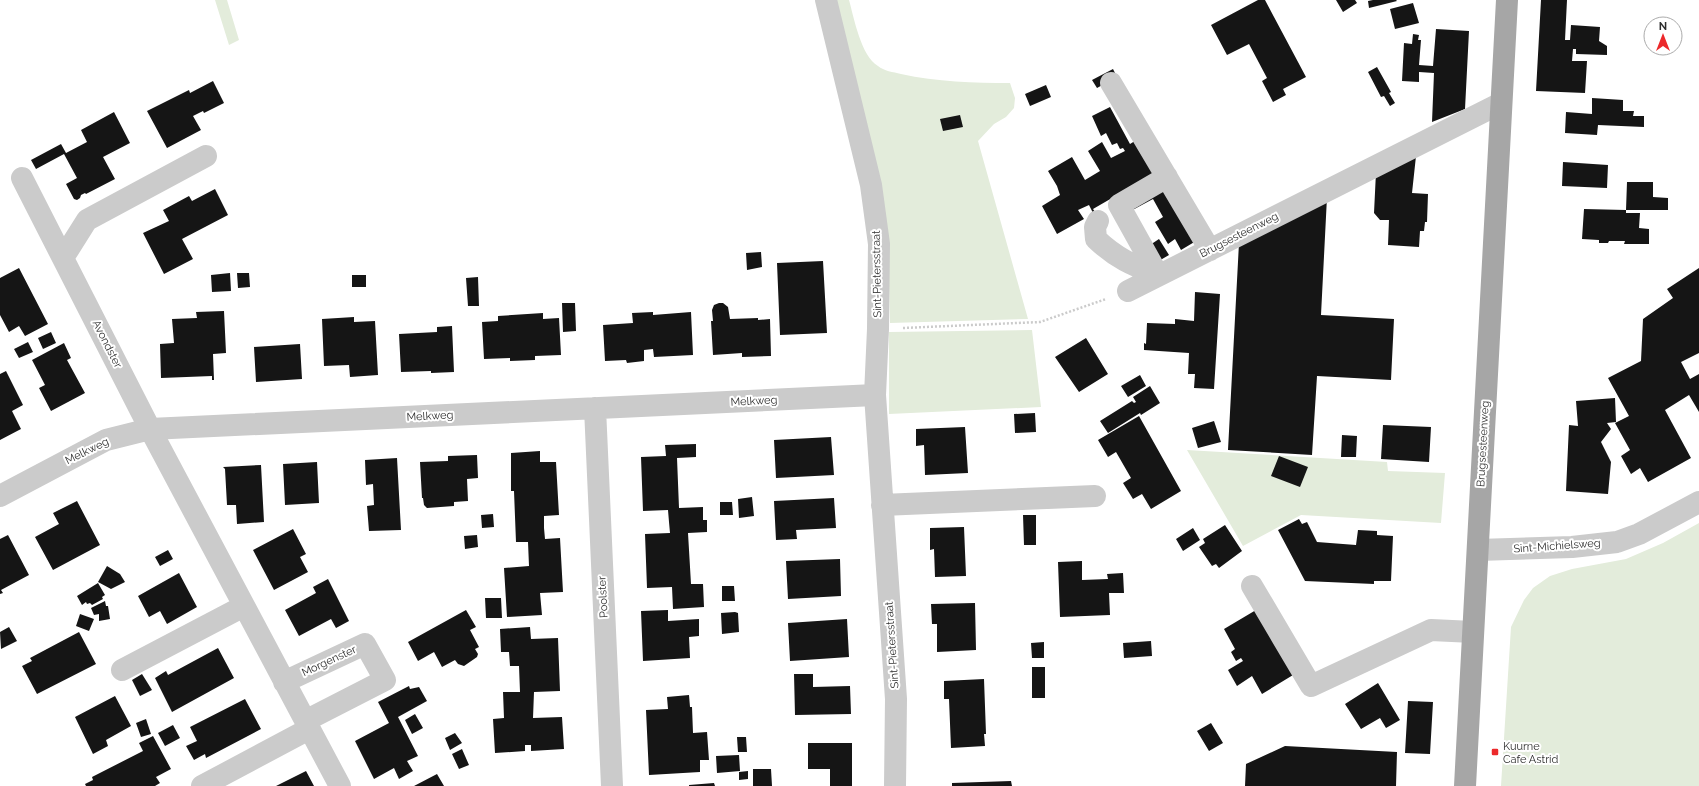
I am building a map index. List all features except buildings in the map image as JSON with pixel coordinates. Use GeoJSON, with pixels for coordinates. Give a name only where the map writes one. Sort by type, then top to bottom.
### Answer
{"type":"FeatureCollection","features":[{"type":"Feature","properties":{"kind":"main road","name":"Brugsesteenweg"},"geometry":{"type":"LineString","coordinates":[[1464,786],[1507,0]]}},
{"type":"Feature","properties":{"kind":"street","name":"Sint-Pietersstraat"},"geometry":{"type":"LineString","coordinates":[[826,0],[871,185],[879,244],[878,329],[875,395],[896,699],[895,786]]}},
{"type":"Feature","properties":{"kind":"street"},"geometry":{"type":"LineString","coordinates":[[1111,82],[1210,250]]}},
{"type":"Feature","properties":{"kind":"street","name":"Brugsesteenweg"},"geometry":{"type":"LineString","coordinates":[[1128,291],[1501,103]]}},
{"type":"Feature","properties":{"kind":"street"},"geometry":{"type":"LineString","coordinates":[[63,258],[87,220],[206,156]]}},
{"type":"Feature","properties":{"kind":"street"},"geometry":{"type":"LineString","coordinates":[[1158,276],[1119,205],[1167,177]]}},
{"type":"Feature","properties":{"kind":"street","name":"Avondster"},"geometry":{"type":"LineString","coordinates":[[22,178],[150,429]]}},
{"type":"Feature","properties":{"kind":"street"},"geometry":{"type":"LineString","coordinates":[[1098,221],[1094,228],[1096,239],[1101,244],[1112,253],[1158,276]]}},
{"type":"Feature","properties":{"kind":"street","name":"Melkweg"},"geometry":{"type":"LineString","coordinates":[[0,496],[106,440],[150,429],[875,395]]}},
{"type":"Feature","properties":{"kind":"street","name":"Poolster"},"geometry":{"type":"LineString","coordinates":[[594,408],[612,786]]}},
{"type":"Feature","properties":{"kind":"street"},"geometry":{"type":"LineString","coordinates":[[150,429],[340,786]]}},
{"type":"Feature","properties":{"kind":"street"},"geometry":{"type":"LineString","coordinates":[[882,505],[1094,496]]}},
{"type":"Feature","properties":{"kind":"street","name":"Sint-Michielsweg"},"geometry":{"type":"LineString","coordinates":[[1478,550],[1572,548],[1617,542],[1639,534],[1699,502]]}},
{"type":"Feature","properties":{"kind":"street"},"geometry":{"type":"LineString","coordinates":[[1252,586],[1311,686],[1431,630],[1473,632]]}},
{"type":"Feature","properties":{"kind":"street"},"geometry":{"type":"LineString","coordinates":[[122,670],[244,606]]}},
{"type":"Feature","properties":{"kind":"street","name":"Morgenster"},"geometry":{"type":"LineString","coordinates":[[202,786],[385,680],[364,644],[284,682]]}},
{"type":"Feature","properties":{"kind":"path"},"geometry":{"type":"LineString","coordinates":[[878,329],[1040,322],[1128,291]]}},
{"type":"Feature","properties":{"kind":"green space"},"geometry":{"type":"Polygon","coordinates":[[[215,0],[227,0],[239,40],[229,45],[215,0]]]}},
{"type":"Feature","properties":{"kind":"green space"},"geometry":{"type":"Polygon","coordinates":[[[832,0],[849,0],[859,36],[867,54],[872,61],[883,69],[915,77],[942,80],[1010,83],[1015,98],[1014,108],[1006,117],[994,124],[978,141],[1028,319],[890,323],[888,246],[832,0]]]}},
{"type":"Feature","properties":{"kind":"green space"},"geometry":{"type":"Polygon","coordinates":[[[1032,330],[1041,407],[889,414],[889,332],[1032,330]]]}},
{"type":"Feature","properties":{"kind":"green space"},"geometry":{"type":"Polygon","coordinates":[[[1187,450],[1387,462],[1388,471],[1445,473],[1441,523],[1301,515],[1243,546],[1187,450]]]}},
{"type":"Feature","properties":{"kind":"green space"},"geometry":{"type":"Polygon","coordinates":[[[1699,523],[1699,786],[1501,786],[1511,627],[1524,600],[1533,588],[1550,576],[1572,569],[1626,559],[1663,543],[1699,523]]]}},
{"type":"Feature","properties":{"kind":"place","name":"Kuurne Cafe Astrid"},"geometry":{"type":"Point","coordinates":[1495,752]}}]}
